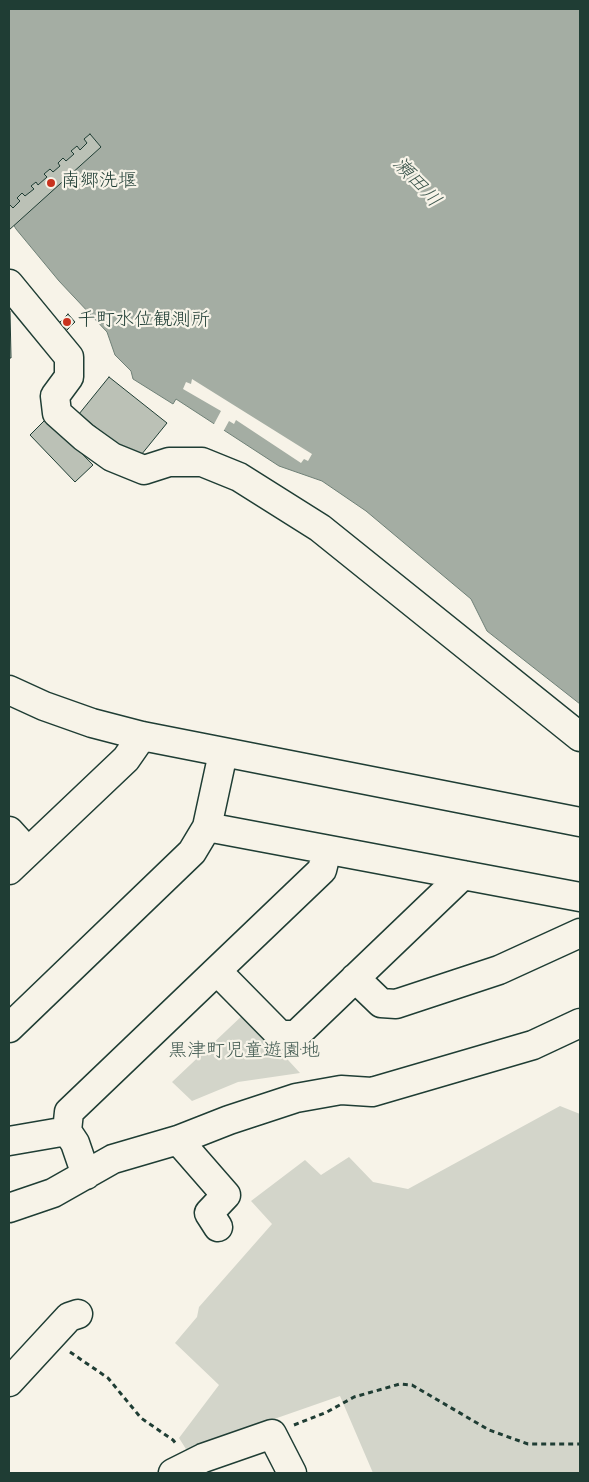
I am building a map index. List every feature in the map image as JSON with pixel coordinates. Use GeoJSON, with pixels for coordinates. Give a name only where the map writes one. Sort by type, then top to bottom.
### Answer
{"type":"FeatureCollection","features":[{"type":"Feature","properties":{"kind":"street"},"geometry":{"type":"LineString","coordinates":[[9,284],[69,357],[69,377],[55,396],[57,413],[84,436],[112,457],[144,470],[169,462],[202,462],[239,477],[320,528],[580,736]]}},
{"type":"Feature","properties":{"kind":"street"},"geometry":{"type":"LineString","coordinates":[[9,690],[44,706],[92,723],[142,736],[580,822]]}},
{"type":"Feature","properties":{"kind":"street"},"geometry":{"type":"LineString","coordinates":[[9,870],[126,759],[142,736]]}},
{"type":"Feature","properties":{"kind":"street"},"geometry":{"type":"LineString","coordinates":[[9,1028],[192,852],[207,827],[223,753]]}},
{"type":"Feature","properties":{"kind":"street"},"geometry":{"type":"LineString","coordinates":[[207,827],[580,897]]}},
{"type":"Feature","properties":{"kind":"street"},"geometry":{"type":"LineString","coordinates":[[9,831],[28,852]]}},
{"type":"Feature","properties":{"kind":"street"},"geometry":{"type":"LineString","coordinates":[[86,1175],[75,1143],[68,1132],[69,1112],[322,870],[328,850]]}},
{"type":"Feature","properties":{"kind":"street"},"geometry":{"type":"LineString","coordinates":[[216,971],[280,1035],[296,1035],[463,875]]}},
{"type":"Feature","properties":{"kind":"street"},"geometry":{"type":"LineString","coordinates":[[355,978],[381,1003],[396,1004],[499,970],[580,933]]}},
{"type":"Feature","properties":{"kind":"street"},"geometry":{"type":"LineString","coordinates":[[9,1208],[53,1193],[113,1159],[178,1140],[296,1098],[341,1090],[372,1092],[533,1045],[580,1023]]}},
{"type":"Feature","properties":{"kind":"street"},"geometry":{"type":"LineString","coordinates":[[9,1141],[68,1132]]}},
{"type":"Feature","properties":{"kind":"street"},"geometry":{"type":"LineString","coordinates":[[178,1140],[226,1195],[209,1213],[218,1228]]}},
{"type":"Feature","properties":{"kind":"street"},"geometry":{"type":"LineString","coordinates":[[9,1382],[70,1317],[78,1314]]}},
{"type":"Feature","properties":{"kind":"street"},"geometry":{"type":"LineString","coordinates":[[182,1469],[203,1458],[272,1434],[292,1473]]}},
{"type":"Feature","properties":{"kind":"path"},"geometry":{"type":"LineString","coordinates":[[49,1338],[108,1378],[141,1418],[173,1440],[182,1469]]}},
{"type":"Feature","properties":{"kind":"path"},"geometry":{"type":"LineString","coordinates":[[272,1434],[327,1412],[354,1397],[400,1384],[412,1385],[489,1430],[528,1444],[580,1444]]}},
{"type":"Feature","properties":{"kind":"green space","name":"黒津町児童遊園地"},"geometry":{"type":"Polygon","coordinates":[[[245,1013],[300,1073],[238,1082],[192,1101],[172,1082],[245,1013]]]}},
{"type":"Feature","properties":{"kind":"green space"},"geometry":{"type":"Polygon","coordinates":[[[560,1106],[580,1114],[580,1473],[373,1473],[340,1396],[277,1418],[191,1457],[179,1438],[219,1385],[175,1343],[197,1317],[199,1307],[272,1224],[251,1201],[305,1160],[321,1175],[349,1157],[373,1182],[408,1189],[560,1106]]]}},
{"type":"Feature","properties":{"kind":"water","name":"瀬田川"},"geometry":{"type":"Polygon","coordinates":[[[9,9],[580,9],[580,704],[487,631],[471,599],[366,511],[322,481],[279,466],[176,399],[173,404],[133,379],[131,371],[115,355],[107,332],[59,281],[16,229],[9,217],[9,9]]]}},
{"type":"Feature","properties":{"kind":"pier"},"geometry":{"type":"Polygon","coordinates":[[[192,379],[312,454],[308,461],[304,459],[301,463],[236,420],[234,424],[229,421],[223,432],[213,426],[221,411],[183,389],[186,382],[191,384],[192,379]]]}},
{"type":"Feature","properties":{"kind":"building","name":"南郷洗堰"},"geometry":{"type":"Polygon","coordinates":[[[90,134],[101,147],[9,230],[9,204],[13,208],[20,201],[17,198],[22,193],[25,196],[34,189],[31,186],[36,182],[38,185],[47,177],[44,174],[50,169],[53,172],[60,166],[58,163],[63,158],[66,161],[74,154],[71,151],[77,146],[80,150],[87,143],[84,139],[90,134]]]}},
{"type":"Feature","properties":{"kind":"building"},"geometry":{"type":"Polygon","coordinates":[[[10,311],[11,358],[9,358],[10,311]]]}},
{"type":"Feature","properties":{"kind":"building","name":"千町水位観測所"},"geometry":{"type":"Polygon","coordinates":[[[68,314],[75,322],[66,331],[59,323],[68,314]]]}},
{"type":"Feature","properties":{"kind":"building"},"geometry":{"type":"Polygon","coordinates":[[[109,377],[167,423],[137,460],[79,414],[109,377]]]}},
{"type":"Feature","properties":{"kind":"building"},"geometry":{"type":"Polygon","coordinates":[[[47,418],[93,465],[75,482],[30,435],[47,418]]]}},
{"type":"Feature","properties":{"kind":"place","name":"南郷洗堰"},"geometry":{"type":"Point","coordinates":[51,183]}},
{"type":"Feature","properties":{"kind":"place","name":"千町水位観測所"},"geometry":{"type":"Point","coordinates":[67,322]}}]}
